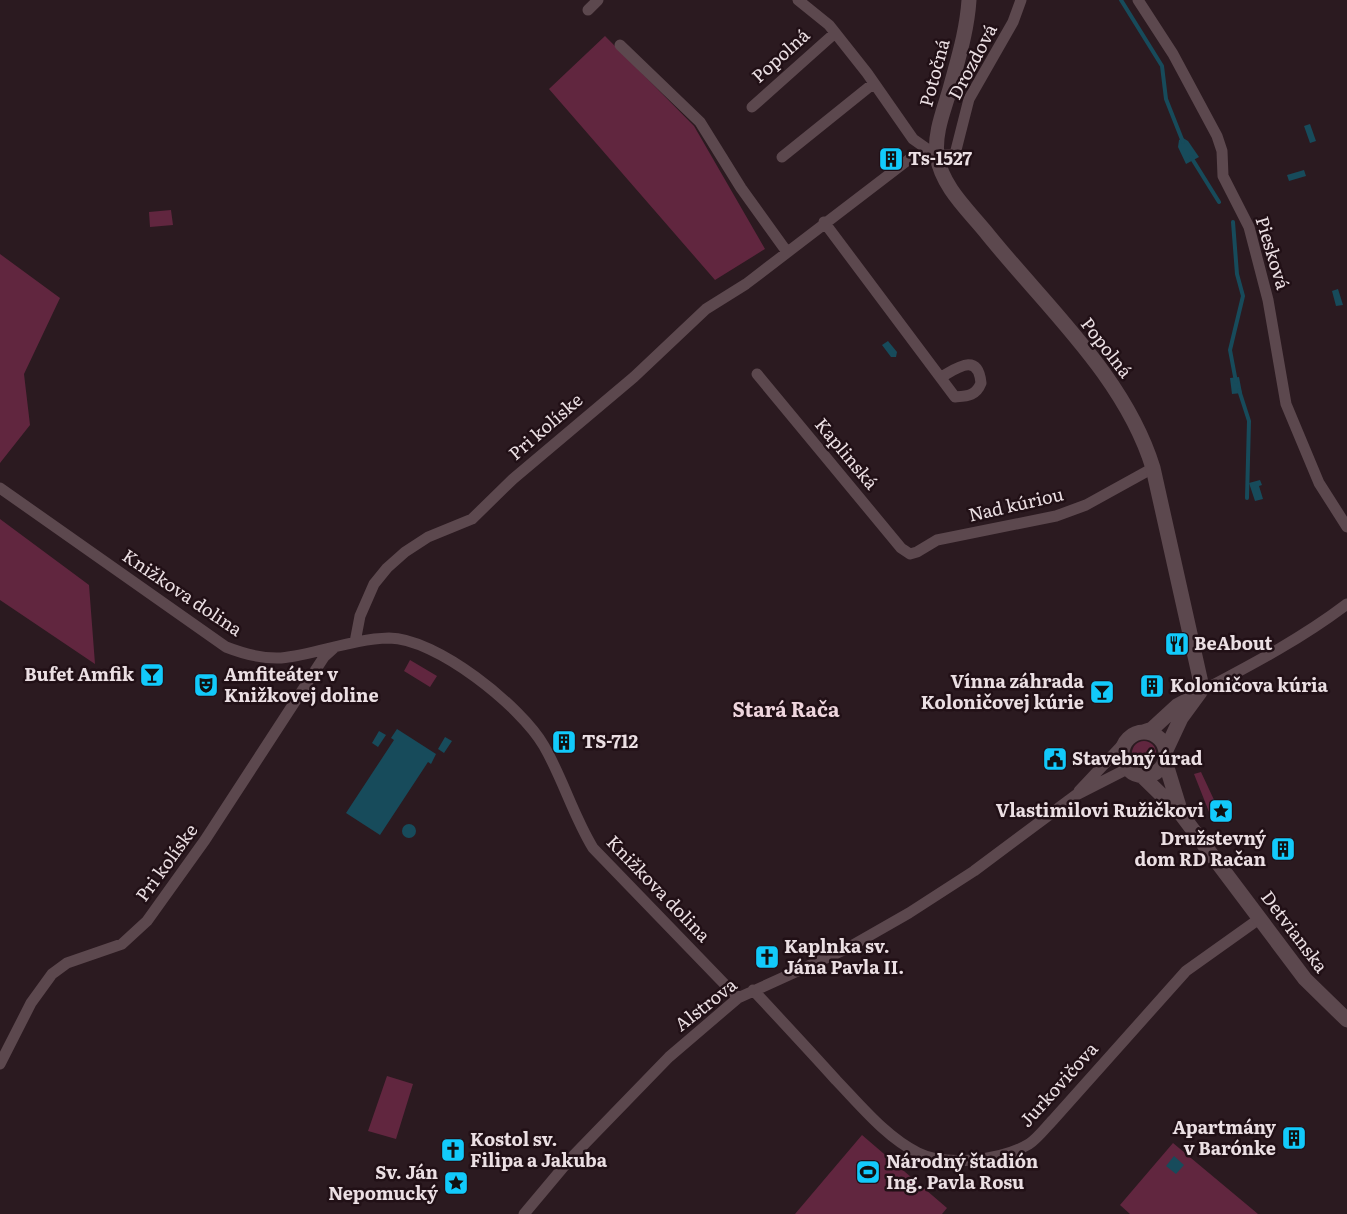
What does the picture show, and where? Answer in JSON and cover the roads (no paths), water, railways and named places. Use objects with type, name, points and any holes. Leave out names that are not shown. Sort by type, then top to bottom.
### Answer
[{"type":"street","points":[[588,10],[598,0]]},
{"type":"street","name":"Popolná","points":[[798,0],[829,25],[913,139],[937,156],[942,176],[955,195],[1102,372],[1126,404],[1144,440],[1153,468],[1200,675],[1198,694]]},
{"type":"street","name":"Potočná","points":[[937,156],[938,131],[962,47],[969,0]]},
{"type":"street","name":"Drozdová","points":[[937,156],[955,154],[969,99],[1014,22],[1022,0]]},
{"type":"street","name":"Piesková","points":[[1138,0],[1173,54],[1217,136],[1222,151],[1223,176],[1249,227],[1268,300],[1286,404],[1319,483],[1347,527]]},
{"type":"street","name":"Popolná","points":[[752,107],[835,33]]},
{"type":"street","points":[[620,46],[700,122],[741,188],[787,252]]},
{"type":"street","points":[[782,157],[874,84]]},
{"type":"street","name":"Pri kolíske","points":[[355,642],[360,616],[366,602],[374,584],[387,568],[428,537],[472,519],[513,478],[634,377],[706,309],[746,284],[824,222],[912,157],[937,156]]},
{"type":"street","points":[[824,222],[941,377]]},
{"type":"street","name":"Kaplinská","points":[[758,374],[901,548],[910,554]]},
{"type":"street","name":"Nad kúriou","points":[[910,554],[918,552],[937,540],[1056,516],[1086,505],[1153,468]]},
{"type":"street","name":"Knižkova dolina","points":[[0,488],[226,647],[243,654],[268,659],[294,657],[355,642],[391,638],[412,642],[442,654],[470,673],[520,715],[543,744],[580,828],[593,848],[738,998]]},
{"type":"street","points":[[1198,694],[1156,773],[1142,776],[1128,769],[1122,755],[1125,742],[1132,735],[1144,732],[1157,725],[1177,706],[1198,694],[1307,633],[1347,604]]},
{"type":"street","name":"Pri kolíske","points":[[0,1064],[31,1004],[52,974],[68,963],[122,944],[134,935],[147,920],[206,840],[324,657],[336,646]]},
{"type":"street","points":[[1144,732],[1159,737],[1166,756]]},
{"type":"street","name":"Alstrova","points":[[1076,795],[1125,742]]},
{"type":"street","name":"Detvianska","points":[[1166,756],[1181,814]]},
{"type":"street","name":"Alstrova","points":[[524,1214],[571,1158],[669,1057],[738,998],[846,948],[909,913],[974,870],[1076,795],[1128,769]]},
{"type":"street","name":"Detvianska","points":[[1142,776],[1181,814],[1305,979],[1347,1020]]},
{"type":"street","name":"Jurkovičova","points":[[753,990],[871,1116],[893,1136],[928,1157],[947,1161],[964,1161],[995,1155],[1030,1143],[1053,1120],[1186,971],[1259,919]]},
{"type":"water","points":[[1310,124],[1316,141],[1310,143],[1304,126]]},
{"type":"water","points":[[1183,138],[1188,141],[1199,157],[1186,164],[1178,147],[1179,140]]},
{"type":"water","points":[[1304,170],[1306,176],[1289,181],[1287,175]]},
{"type":"water","points":[[1338,289],[1343,305],[1336,306],[1332,291]]},
{"type":"water","points":[[888,341],[897,352],[896,357],[891,357],[882,345]]},
{"type":"water","points":[[1239,377],[1242,393],[1232,394],[1230,378]]},
{"type":"water","points":[[1260,480],[1262,485],[1259,486],[1263,499],[1255,501],[1249,483]]},
{"type":"water","points":[[397,729],[436,754],[431,764],[428,762],[380,835],[346,813],[394,740],[391,738]]},
{"type":"water","points":[[379,731],[386,735],[378,747],[372,743]]},
{"type":"water","points":[[445,737],[452,741],[444,753],[438,749]]},
{"type":"water","points":[[409,824],[414,826],[416,831],[414,836],[409,838],[404,836],[402,831],[404,826]]},
{"type":"water","points":[[1174,1156],[1184,1165],[1176,1174],[1166,1166]]},
{"type":"waterway","points":[[1121,0],[1162,66],[1166,99],[1183,142]]},
{"type":"waterway","points":[[1191,157],[1219,202]]},
{"type":"waterway","points":[[1233,222],[1237,274],[1243,296],[1230,350],[1236,382]]},
{"type":"waterway","points":[[1239,390],[1249,421],[1247,498]]},
{"type":"place","name":"Ts-1527","points":[[891,159]]},
{"type":"place","name":"BeAbout","points":[[1177,644]]},
{"type":"place","name":"Bufet Amfik","points":[[152,675]]},
{"type":"place","name":"Amfiteáter v Knižkovej doline","points":[[206,685]]},
{"type":"place","name":"Koloničova kúria","points":[[1152,686]]},
{"type":"place","name":"Vínna záhrada Koloničovej kúrie","points":[[1102,692]]},
{"type":"place","name":"TS-712","points":[[564,742]]},
{"type":"place","name":"Stavebný úrad","points":[[1055,759]]},
{"type":"place","name":"Vlastimilovi Ružičkovi","points":[[1221,811]]},
{"type":"place","name":"Družstevný dom RD Račan","points":[[1283,849]]},
{"type":"place","name":"Kaplnka sv. Jána Pavla II.","points":[[767,957]]},
{"type":"place","name":"Apartmány v Barónke","points":[[1294,1138]]},
{"type":"place","name":"Kostol sv. Filipa a Jakuba","points":[[453,1150]]},
{"type":"place","name":"Národný štadión Ing. Pavla Rosu","points":[[868,1172]]},
{"type":"place","name":"Sv. Ján Nepomucký","points":[[456,1183]]},
{"type":"district","name":"Stará Rača","points":[[786,710]]}]
